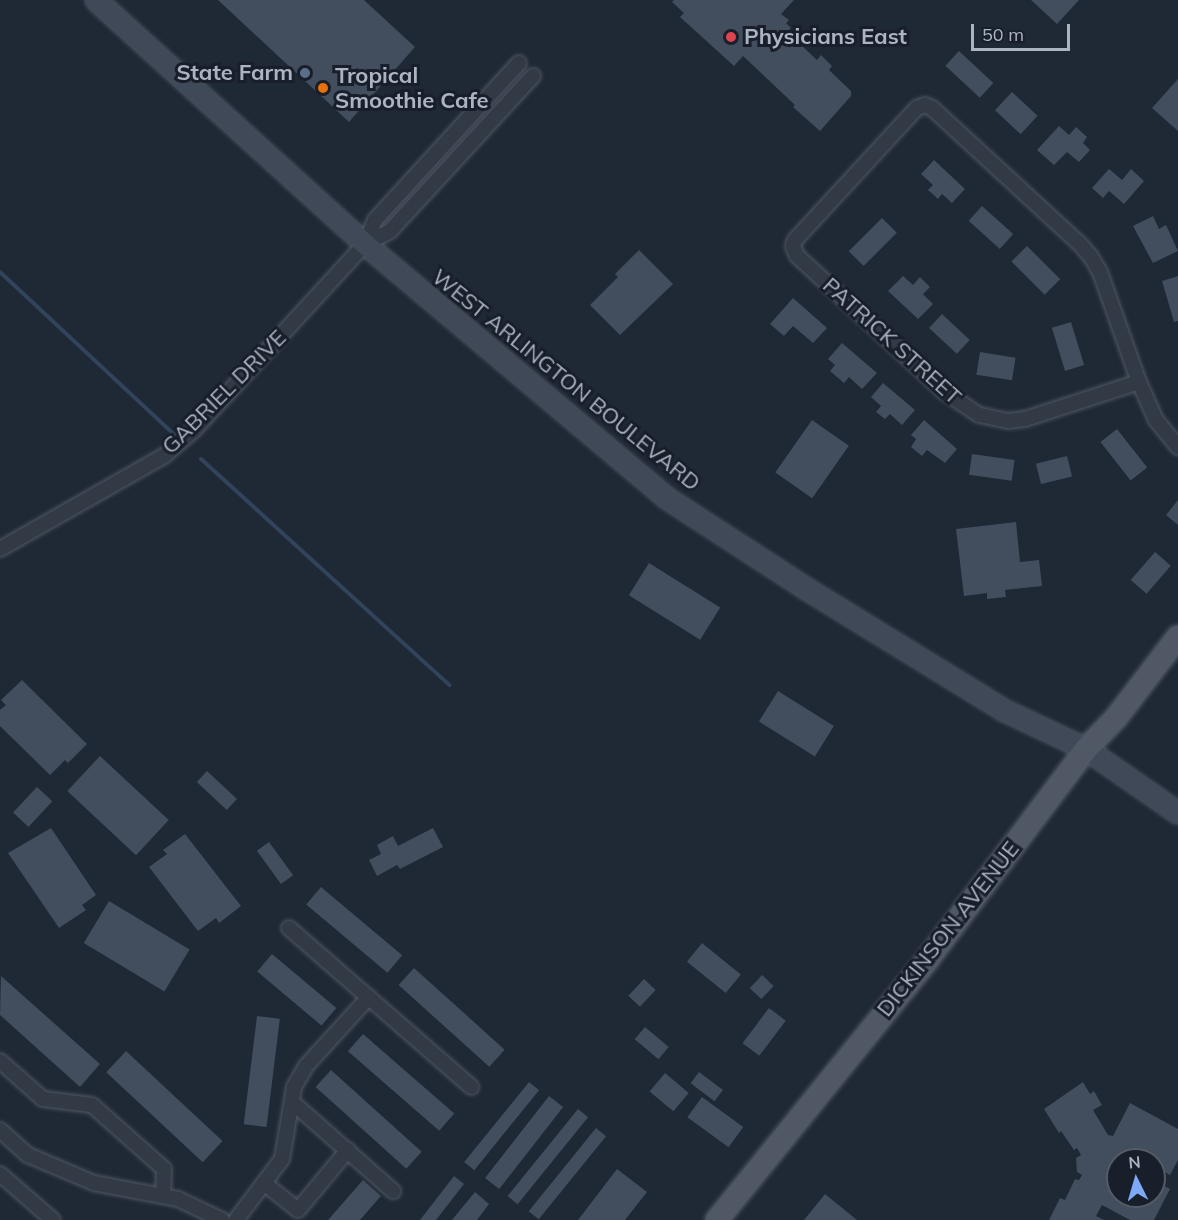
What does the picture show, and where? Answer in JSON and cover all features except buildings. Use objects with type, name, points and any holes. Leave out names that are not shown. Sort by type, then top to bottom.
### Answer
[{"type":"main road","name":"WEST ARLINGTON BOULEVARD","points":[[96,0],[365,244],[665,497],[805,588],[1003,710],[1086,749],[1178,813]]},
{"type":"main road","name":"DICKINSON AVENUE","points":[[717,1220],[928,959],[1086,749],[1116,718],[1178,637]]},
{"type":"street","points":[[365,244],[375,220],[519,63]]},
{"type":"street","points":[[365,244],[390,231],[533,76]]},
{"type":"street","name":"PATRICK STREET","points":[[925,105],[932,108],[1091,257],[1100,272],[1139,382],[1025,419],[1008,421],[979,415],[945,392],[797,256],[793,246],[795,240],[917,108],[925,105]]},
{"type":"street","name":"GABRIEL DRIVE","points":[[0,549],[170,451],[194,430],[365,244]]},
{"type":"street","points":[[1139,382],[1156,420],[1178,447]]},
{"type":"street","points":[[289,928],[471,1087]]},
{"type":"street","points":[[236,1220],[282,1159],[294,1087],[306,1066],[369,997]]},
{"type":"street","points":[[0,1061],[43,1099],[92,1106],[164,1170],[163,1195]]},
{"type":"street","points":[[292,1102],[393,1191]]},
{"type":"street","points":[[0,1130],[28,1155],[94,1183],[178,1198],[222,1220]]},
{"type":"street","points":[[264,1183],[298,1210],[348,1150]]},
{"type":"street","points":[[0,1174],[52,1220]]},
{"type":"waterway","points":[[0,272],[179,439]]},
{"type":"waterway","points":[[201,459],[449,685]]},
{"type":"place","name":"Physicians East","points":[[731,37]]},
{"type":"place","name":"State Farm","points":[[305,73]]},
{"type":"place","name":"Tropical Smoothie Cafe","points":[[323,88]]}]
